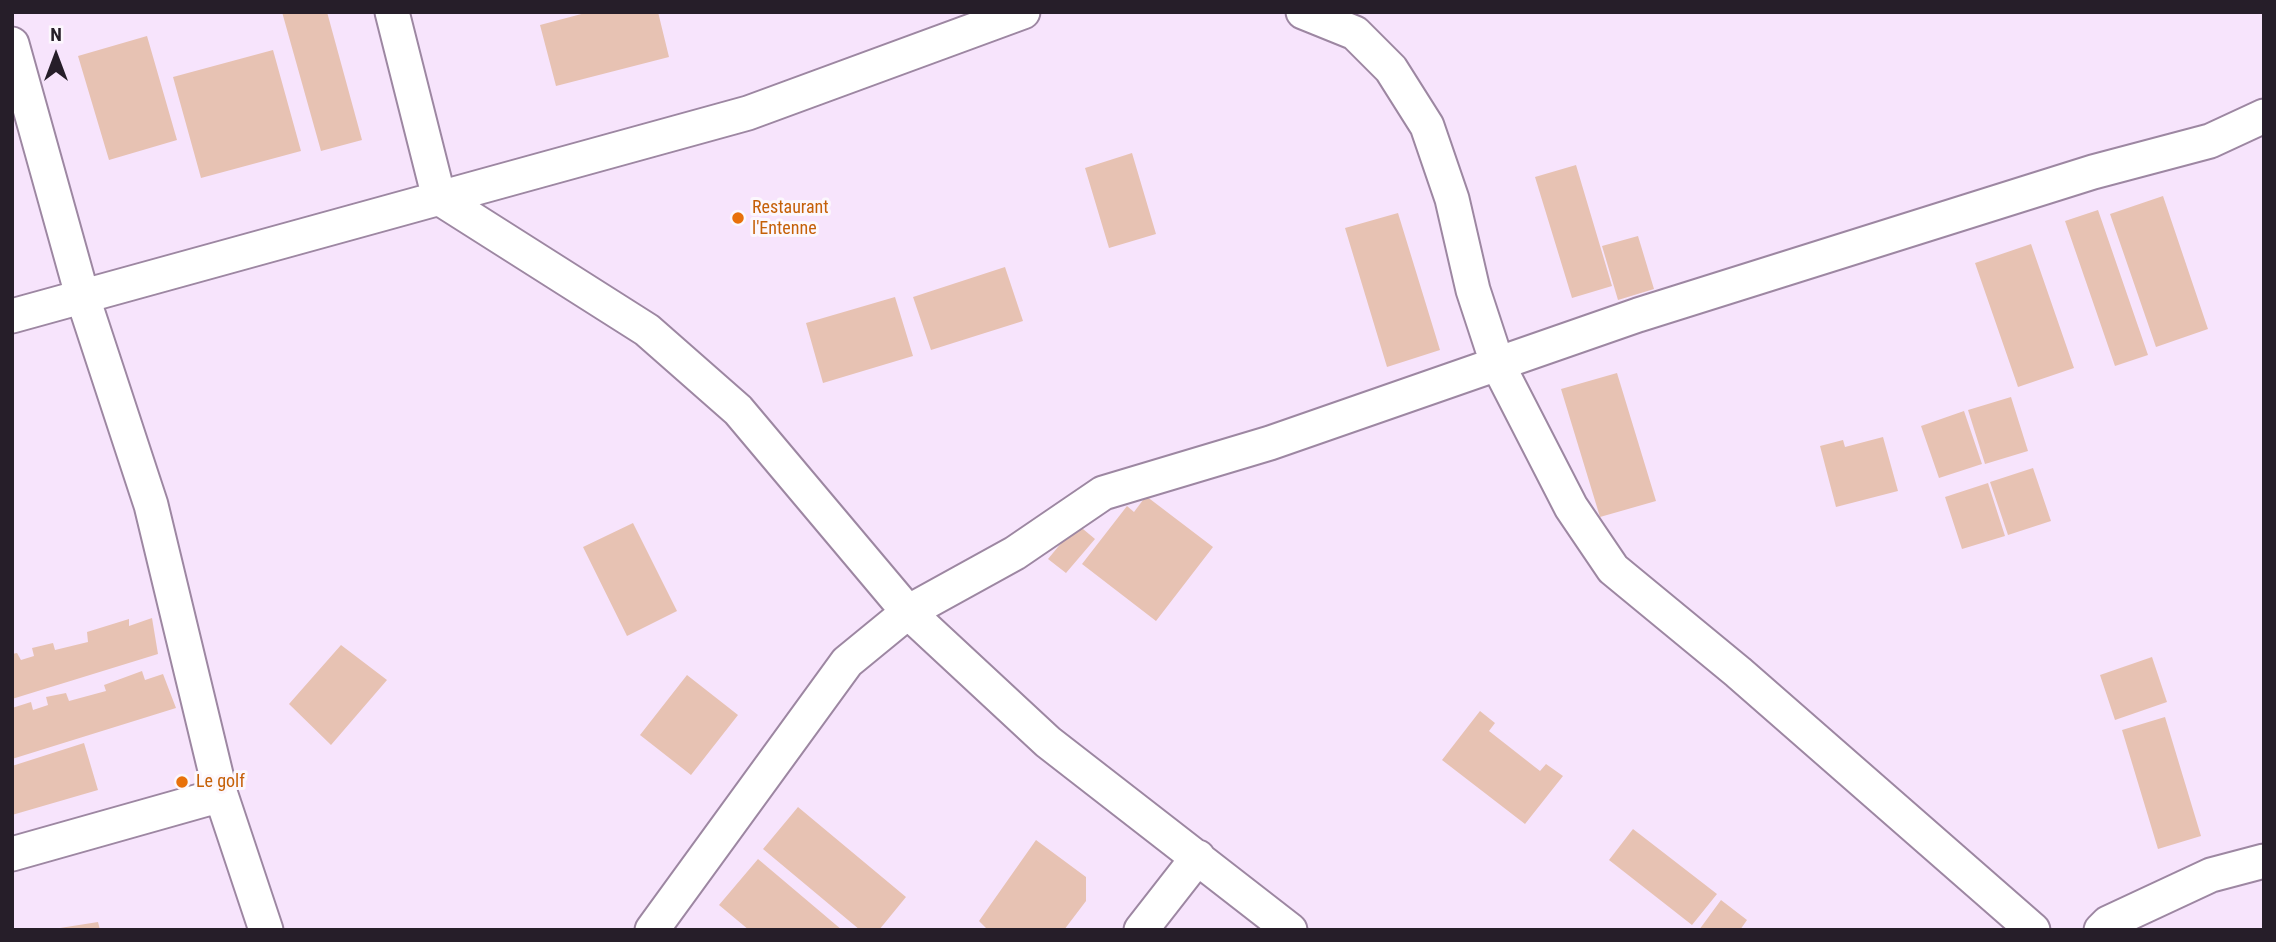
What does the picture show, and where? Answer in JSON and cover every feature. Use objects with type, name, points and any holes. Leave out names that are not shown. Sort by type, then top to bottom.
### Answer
[{"type":"street","points":[[392,12],[439,198],[647,330],[738,411],[908,612],[1048,742],[1290,930]]},
{"type":"street","points":[[1303,12],[1355,33],[1391,69],[1427,126],[1452,199],[1473,290],[1497,363],[1571,507],[1613,569],[1738,672],[2034,930]]},
{"type":"street","points":[[12,316],[748,113],[1004,15]]},
{"type":"street","points":[[12,44],[82,295],[151,505],[221,795],[266,930]]},
{"type":"street","points":[[652,930],[847,662],[908,612],[1014,553],[1103,493],[1270,443],[1638,315],[2093,172],[2210,141],[2264,116]]},
{"type":"street","points":[[12,854],[221,795]]},
{"type":"street","points":[[1141,930],[1198,857]]},
{"type":"street","points":[[2101,930],[2108,923],[2211,875],[2264,861]]},
{"type":"building","points":[[282,12],[327,12],[362,140],[321,151]]},
{"type":"building","points":[[589,12],[658,12],[669,57],[556,86],[540,25]]},
{"type":"building","points":[[147,36],[177,140],[109,160],[78,56]]},
{"type":"building","points":[[273,50],[301,151],[201,178],[173,77]]},
{"type":"building","points":[[1132,153],[1156,234],[1109,248],[1085,168]]},
{"type":"building","points":[[1576,165],[1612,286],[1572,298],[1535,177]]},
{"type":"building","points":[[2163,196],[2208,329],[2156,347],[2110,214]]},
{"type":"building","points":[[2098,210],[2148,355],[2115,366],[2065,221]]},
{"type":"building","points":[[1398,213],[1440,350],[1387,367],[1345,228]]},
{"type":"building","points":[[1638,236],[1654,289],[1618,300],[1602,246]]},
{"type":"building","points":[[2031,244],[2074,368],[2018,387],[1975,263]]},
{"type":"building","points":[[1005,267],[1023,321],[931,350],[913,297]]},
{"type":"building","points":[[895,297],[913,356],[823,383],[806,323]]},
{"type":"building","points":[[1617,373],[1656,501],[1600,517],[1561,389]]},
{"type":"building","points":[[2011,397],[2028,451],[1985,464],[1968,410]]},
{"type":"building","points":[[1964,411],[1982,464],[1939,478],[1921,426]]},
{"type":"building","points":[[1883,437],[1898,491],[1836,507],[1820,446],[1843,440],[1845,447]]},
{"type":"building","points":[[2033,468],[2051,521],[2008,535],[1990,482]]},
{"type":"building","points":[[1988,483],[2005,536],[1962,549],[1945,497]]},
{"type":"building","points":[[1146,496],[1213,547],[1156,621],[1082,564],[1127,506],[1134,512]]},
{"type":"building","points":[[633,523],[677,611],[627,636],[583,547]]},
{"type":"building","points":[[1077,524],[1095,539],[1066,573],[1048,559]]},
{"type":"building","points":[[152,618],[158,654],[12,699],[12,654],[17,653],[21,660],[34,656],[32,648],[53,643],[55,650],[88,642],[87,632],[129,619],[129,626]]},
{"type":"building","points":[[341,645],[387,680],[331,745],[289,704]]},
{"type":"building","points":[[2152,657],[2167,702],[2115,720],[2100,675]]},
{"type":"building","points":[[142,671],[145,680],[163,674],[176,708],[12,759],[12,708],[31,702],[33,710],[48,705],[46,697],[66,693],[69,701],[106,691],[104,685]]},
{"type":"building","points":[[687,675],[738,715],[691,775],[640,735]]},
{"type":"building","points":[[1480,711],[1495,723],[1489,731],[1540,771],[1546,764],[1563,776],[1525,824],[1442,760]]},
{"type":"building","points":[[2165,717],[2201,836],[2158,849],[2122,730]]},
{"type":"building","points":[[84,743],[98,790],[12,815],[12,766]]},
{"type":"building","points":[[798,807],[906,897],[879,930],[860,930],[763,849]]},
{"type":"building","points":[[1633,829],[1717,894],[1692,925],[1609,860]]},
{"type":"building","points":[[1036,840],[1086,877],[1086,901],[1064,930],[988,930],[979,921]]},
{"type":"building","points":[[758,859],[842,930],[749,930],[719,905]]},
{"type":"building","points":[[1721,900],[1747,920],[1740,930],[1699,930]]},
{"type":"building","points":[[98,922],[100,930],[60,930],[60,928]]},
{"type":"place","name":"Restaurant l'Entenne","points":[[738,218]]},
{"type":"place","name":"Le golf","points":[[182,782]]}]
